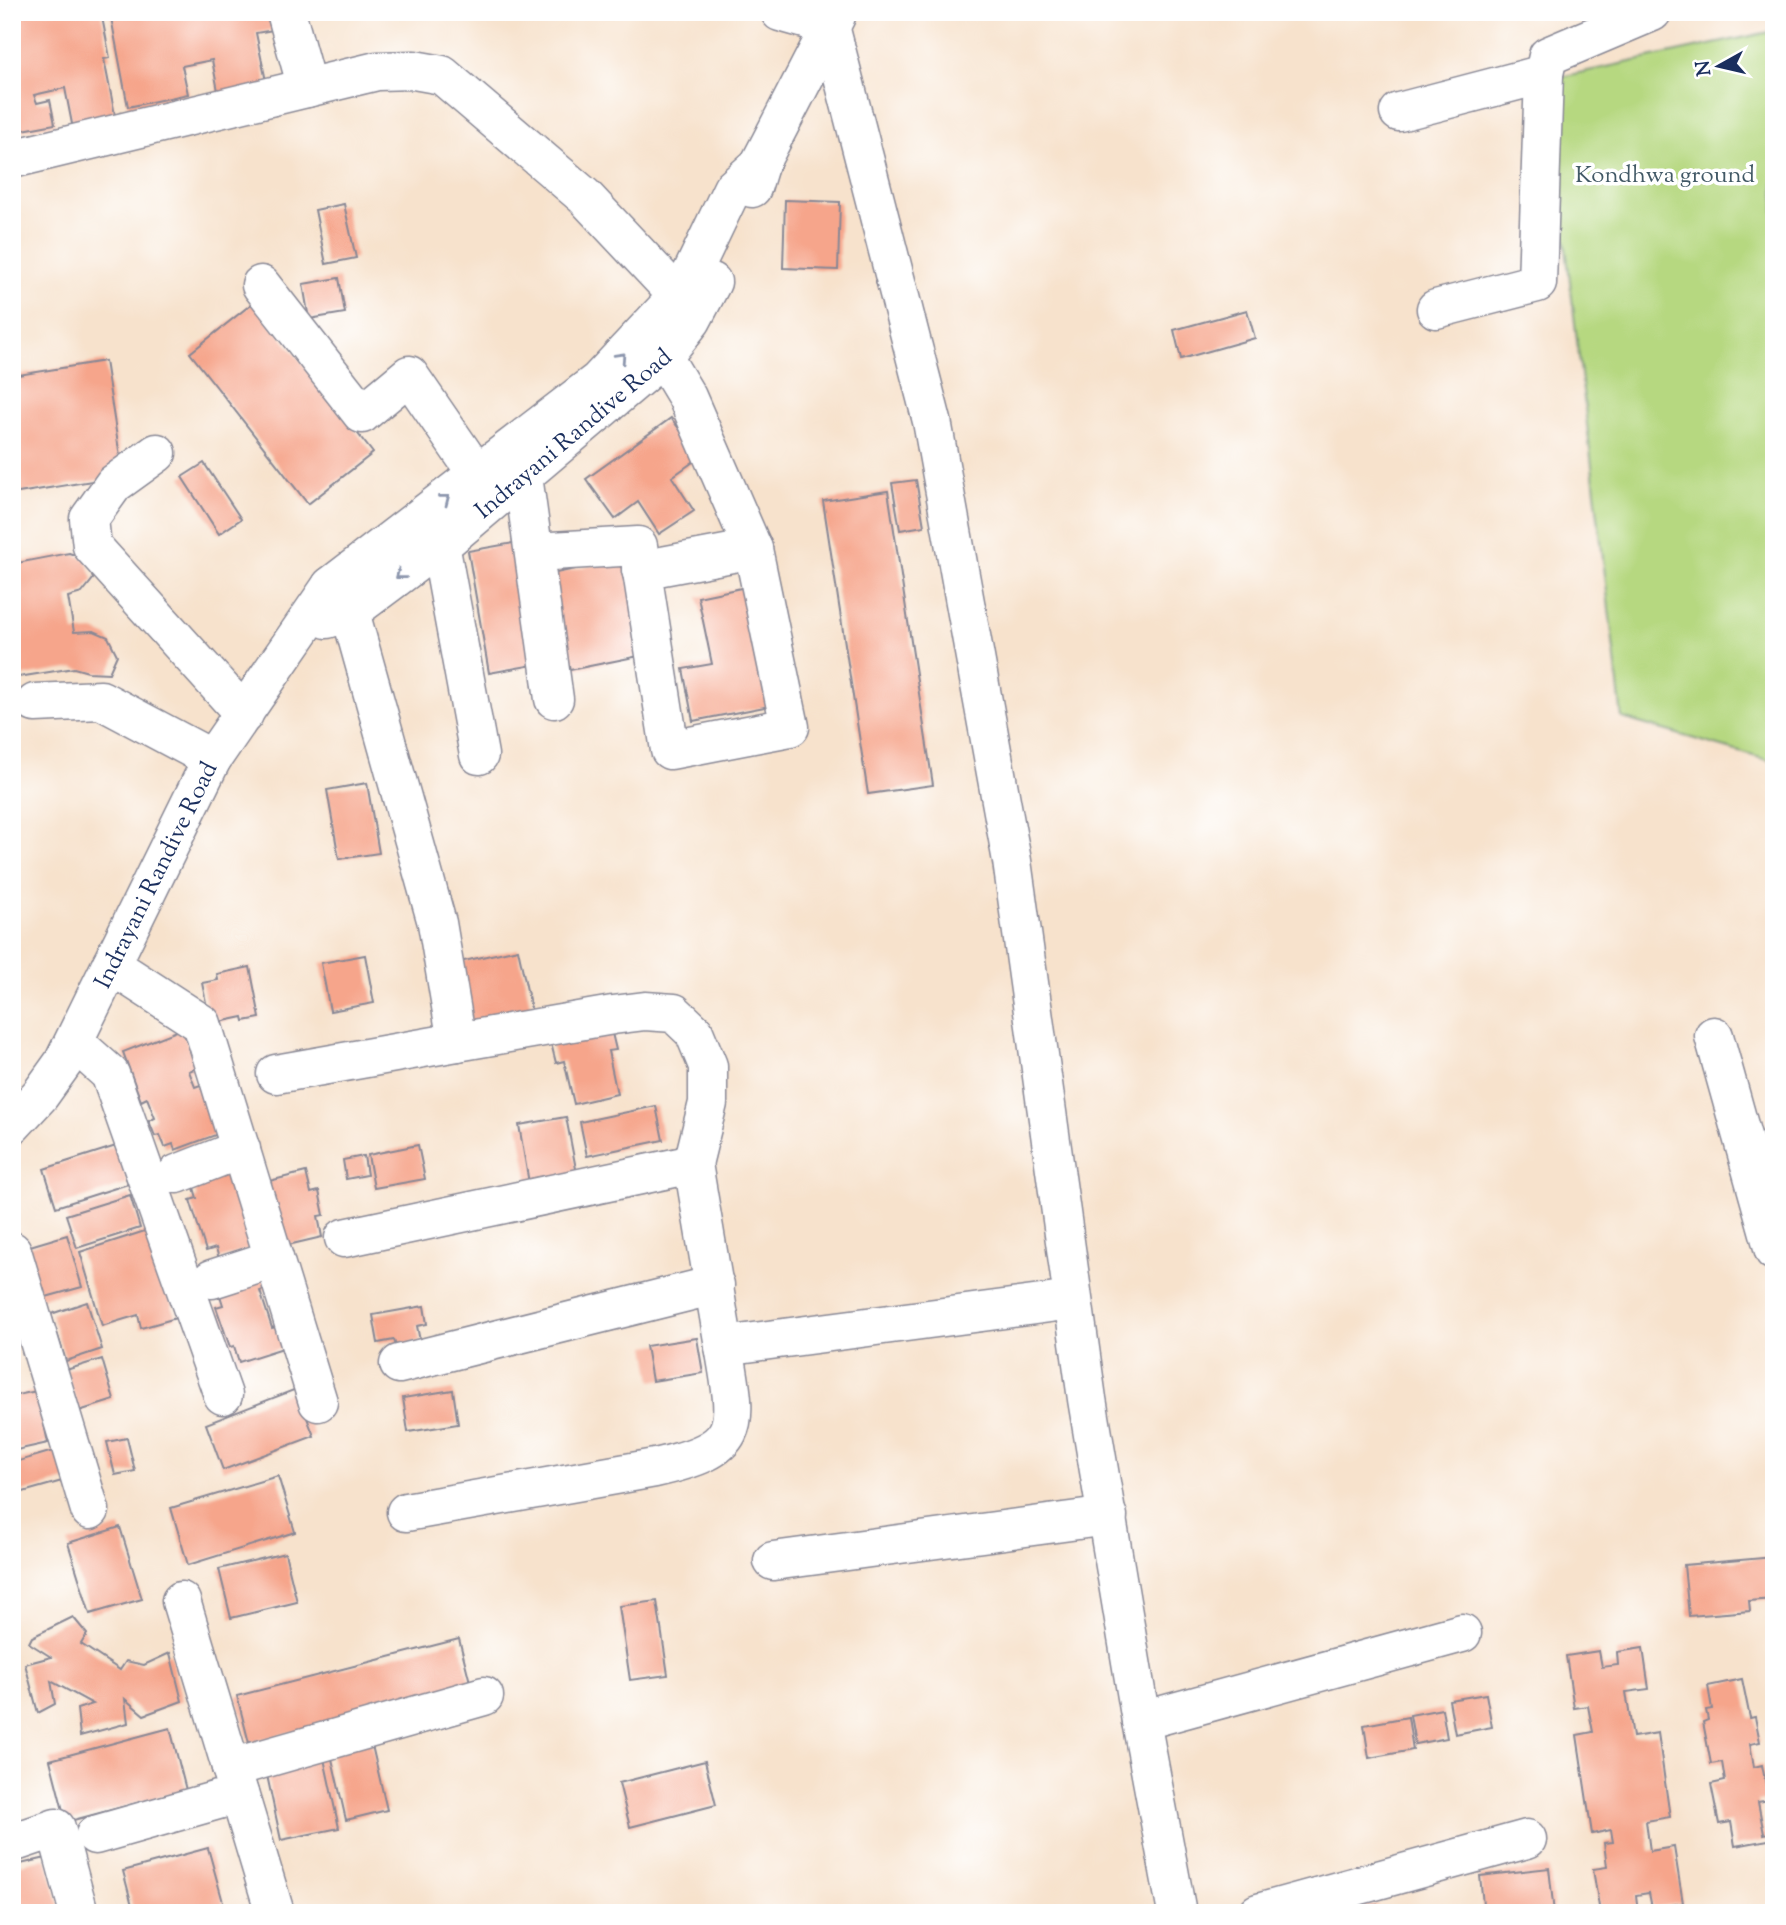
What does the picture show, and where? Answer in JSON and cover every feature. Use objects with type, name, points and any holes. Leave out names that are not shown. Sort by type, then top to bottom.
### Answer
[{"type":"street","points":[[286,12],[307,88]]},
{"type":"street","points":[[780,12],[834,19],[932,421],[1012,861],[1072,1300],[1141,1721],[1177,1913]]},
{"type":"street","points":[[1436,309],[1537,283],[1544,74],[1548,55],[1578,26],[1653,12]]},
{"type":"street","name":"Indrayani Randive Road","points":[[12,1125],[40,1095],[63,1063],[212,759],[305,626],[341,599],[477,474],[598,381],[709,289],[749,200],[759,165],[834,19]]},
{"type":"street","points":[[12,159],[377,71],[414,70],[442,75],[584,196],[685,308]]},
{"type":"street","points":[[1399,112],[1544,74]]},
{"type":"street","points":[[261,285],[362,414],[409,375],[477,474]]},
{"type":"street","name":"Indrayani Randive Road","points":[[341,599],[440,544],[523,476],[663,357],[685,308]]},
{"type":"street","points":[[534,552],[638,546],[670,750],[790,727],[754,548],[687,397],[663,357]]},
{"type":"street","points":[[157,453],[114,484],[89,519],[92,546],[244,714]]},
{"type":"street","points":[[523,476],[554,699]]},
{"type":"street","points":[[440,544],[478,755]]},
{"type":"street","points":[[641,570],[754,548]]},
{"type":"street","points":[[341,599],[437,923],[457,1042]]},
{"type":"street","points":[[35,703],[101,700],[212,759]]},
{"type":"street","points":[[111,965],[202,1024],[318,1402]]},
{"type":"street","points":[[276,1074],[645,1011],[674,1013],[694,1032],[708,1066],[708,1103],[693,1164],[733,1402],[732,1423],[725,1438],[708,1451],[687,1461],[406,1512]]},
{"type":"street","points":[[1714,1037],[1774,1251]]},
{"type":"street","points":[[74,1042],[110,1074],[223,1395]]},
{"type":"street","points":[[177,1174],[241,1150]]},
{"type":"street","points":[[344,1238],[693,1164]]},
{"type":"street","points":[[12,1251],[90,1510]]},
{"type":"street","points":[[212,1279],[274,1259]]},
{"type":"street","points":[[399,1364],[715,1285]]},
{"type":"street","points":[[724,1346],[1072,1300]]},
{"type":"street","points":[[773,1561],[1108,1516]]},
{"type":"street","points":[[181,1601],[275,1913]]},
{"type":"street","points":[[1141,1721],[1462,1633]]},
{"type":"street","points":[[95,1835],[235,1781],[484,1696]]},
{"type":"street","points":[[12,1843],[56,1828],[79,1913]]},
{"type":"street","points":[[1258,1913],[1527,1839]]},
{"type":"green space","name":"Kondhwa ground","points":[[1774,31],[1774,762],[1622,718],[1546,80]]},
{"type":"building","points":[[41,12],[101,12],[110,58],[104,59],[116,120],[73,129],[65,88],[34,95],[37,103],[50,100],[55,124],[12,132],[12,85],[16,85],[12,71],[12,18]]},
{"type":"building","points":[[110,12],[276,12],[279,29],[256,33],[268,91],[220,101],[212,60],[182,66],[188,94],[128,107]]},
{"type":"building","points":[[785,200],[840,202],[838,270],[783,268]]},
{"type":"building","points":[[344,204],[356,258],[326,264],[315,210]]},
{"type":"building","points":[[339,278],[345,313],[309,319],[303,284]]},
{"type":"building","points":[[254,302],[373,453],[308,504],[190,353]]},
{"type":"building","points":[[1247,310],[1255,338],[1181,359],[1174,330]]},
{"type":"building","points":[[105,361],[123,476],[12,494],[12,376]]},
{"type":"building","points":[[671,418],[700,457],[672,477],[694,511],[659,534],[638,502],[615,519],[586,479]]},
{"type":"building","points":[[204,463],[241,519],[219,534],[182,477]]},
{"type":"building","points":[[916,480],[924,526],[900,530],[892,483]]},
{"type":"building","points":[[888,491],[933,785],[868,794],[823,501]]},
{"type":"building","points":[[519,542],[539,664],[489,673],[468,551]]},
{"type":"building","points":[[69,553],[86,559],[93,579],[82,593],[68,597],[74,632],[94,631],[108,637],[117,655],[109,673],[74,668],[12,678],[12,564]]},
{"type":"building","points":[[625,559],[644,655],[565,671],[546,575]]},
{"type":"building","points":[[751,586],[774,705],[693,721],[683,669],[712,664],[698,597]]},
{"type":"building","points":[[367,783],[379,853],[339,859],[327,790]]},
{"type":"building","points":[[518,949],[533,1018],[470,1032],[455,963]]},
{"type":"building","points":[[365,955],[374,1003],[330,1011],[321,963]]},
{"type":"building","points":[[250,967],[260,1018],[244,1021],[243,1017],[219,1022],[218,1015],[209,1017],[202,983],[218,980],[217,974]]},
{"type":"building","points":[[182,1029],[197,1068],[189,1071],[195,1087],[203,1084],[221,1133],[175,1150],[173,1144],[165,1147],[160,1135],[155,1136],[149,1121],[155,1118],[147,1098],[141,1101],[123,1052]]},
{"type":"building","points":[[611,1029],[616,1050],[608,1051],[617,1094],[574,1104],[564,1061],[556,1063],[551,1043]]},
{"type":"building","points":[[656,1106],[663,1140],[587,1156],[580,1122]]},
{"type":"building","points":[[566,1117],[577,1174],[529,1183],[519,1125]]},
{"type":"building","points":[[418,1145],[425,1179],[374,1188],[368,1155]]},
{"type":"building","points":[[116,1146],[128,1184],[56,1207],[44,1169]]},
{"type":"building","points":[[364,1156],[367,1175],[346,1179],[343,1160]]},
{"type":"building","points":[[235,1167],[261,1245],[219,1259],[216,1248],[206,1251],[190,1200],[197,1198],[192,1181]]},
{"type":"building","points":[[306,1172],[311,1193],[319,1191],[324,1215],[318,1216],[322,1237],[275,1248],[257,1184]]},
{"type":"building","points":[[130,1195],[140,1228],[77,1248],[66,1215]]},
{"type":"building","points":[[148,1230],[176,1318],[141,1328],[138,1315],[102,1326],[80,1252]]},
{"type":"building","points":[[67,1235],[82,1287],[35,1300],[20,1249]]},
{"type":"building","points":[[261,1269],[268,1288],[260,1291],[272,1328],[280,1326],[286,1347],[239,1362],[234,1346],[230,1347],[216,1307],[223,1305],[216,1283]]},
{"type":"building","points":[[87,1302],[102,1349],[66,1361],[51,1314]]},
{"type":"building","points":[[424,1306],[427,1324],[417,1326],[420,1341],[396,1346],[394,1340],[378,1343],[373,1315]]},
{"type":"building","points":[[697,1338],[703,1373],[652,1381],[646,1346]]},
{"type":"building","points":[[102,1359],[114,1400],[79,1411],[66,1370]]},
{"type":"building","points":[[304,1386],[302,1405],[314,1436],[223,1470],[206,1424]]},
{"type":"building","points":[[453,1390],[458,1424],[408,1432],[403,1398]]},
{"type":"building","points":[[37,1391],[48,1443],[12,1451],[12,1396]]},
{"type":"building","points":[[127,1438],[135,1471],[115,1475],[107,1442]]},
{"type":"building","points":[[60,1449],[69,1479],[16,1494],[12,1481],[12,1463]]},
{"type":"building","points":[[278,1476],[295,1532],[188,1565],[171,1508]]},
{"type":"building","points":[[120,1527],[142,1599],[90,1614],[68,1543]]},
{"type":"building","points":[[285,1553],[297,1602],[231,1618],[219,1569]]},
{"type":"building","points":[[1774,1557],[1774,1599],[1749,1601],[1750,1611],[1689,1616],[1684,1565]]},
{"type":"building","points":[[657,1601],[668,1675],[630,1680],[619,1606]]},
{"type":"building","points":[[73,1617],[87,1634],[81,1644],[120,1670],[126,1661],[144,1665],[170,1653],[182,1701],[144,1715],[125,1699],[128,1723],[80,1736],[77,1709],[93,1704],[51,1681],[55,1704],[38,1713],[25,1664],[51,1657],[29,1643],[32,1637]]},
{"type":"building","points":[[459,1639],[471,1686],[249,1743],[237,1696]]},
{"type":"building","points":[[1643,1648],[1649,1689],[1626,1692],[1633,1737],[1658,1733],[1670,1817],[1646,1821],[1650,1851],[1674,1847],[1683,1903],[1652,1908],[1649,1893],[1636,1895],[1638,1912],[1600,1913],[1593,1869],[1607,1867],[1604,1843],[1613,1842],[1611,1830],[1592,1834],[1577,1735],[1593,1732],[1588,1706],[1574,1708],[1566,1656],[1599,1651],[1602,1667],[1618,1665],[1617,1652]]},
{"type":"building","points":[[1742,1679],[1750,1718],[1755,1717],[1760,1742],[1750,1744],[1754,1767],[1762,1765],[1769,1800],[1758,1802],[1764,1834],[1774,1832],[1774,1839],[1735,1846],[1731,1822],[1719,1824],[1711,1784],[1725,1781],[1722,1762],[1711,1764],[1703,1722],[1708,1720],[1706,1710],[1712,1709],[1708,1686]]},
{"type":"building","points":[[1486,1694],[1492,1727],[1455,1734],[1449,1700]]},
{"type":"building","points":[[1442,1709],[1447,1738],[1415,1744],[1410,1715]]},
{"type":"building","points":[[1408,1717],[1413,1750],[1369,1758],[1364,1725]]},
{"type":"building","points":[[170,1728],[186,1790],[66,1822],[50,1760]]},
{"type":"building","points":[[371,1741],[387,1810],[346,1820],[330,1750]]},
{"type":"building","points":[[323,1754],[339,1828],[281,1840],[265,1766]]},
{"type":"building","points":[[705,1761],[716,1805],[630,1827],[619,1783]]},
{"type":"building","points":[[208,1848],[226,1913],[134,1913],[123,1871]]},
{"type":"building","points":[[46,1858],[61,1913],[12,1913],[12,1866]]},
{"type":"building","points":[[1549,1868],[1554,1913],[1484,1913],[1480,1876]]},
{"type":"building","points":[[1377,1905],[1378,1913],[1343,1913],[1343,1911]]}]
